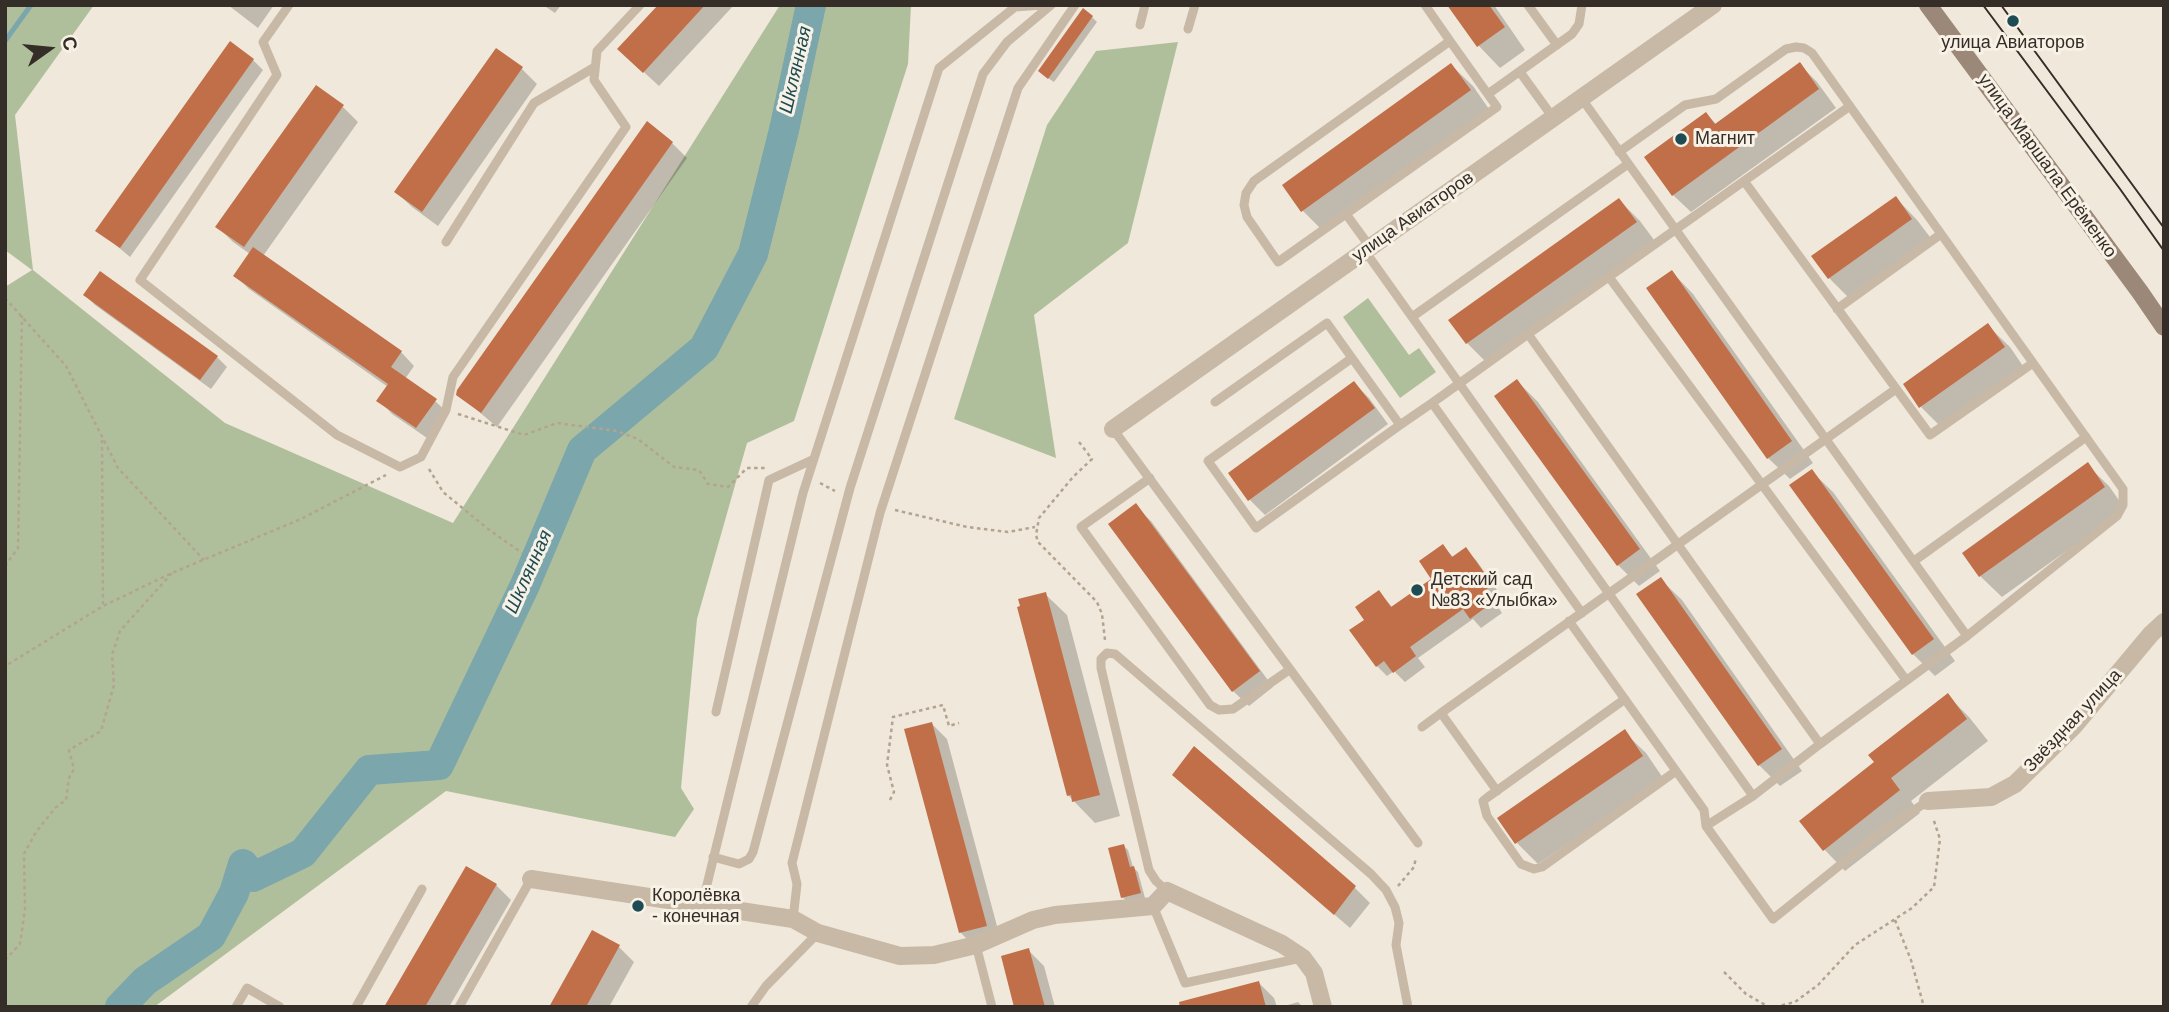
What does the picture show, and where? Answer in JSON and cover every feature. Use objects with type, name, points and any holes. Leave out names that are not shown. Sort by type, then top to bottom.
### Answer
[{"type":"main road","name":"улица Маршала Ерёменко","points":[[1928,5],[2164,327]]},
{"type":"street","name":"улица Авиаторов","points":[[1113,429],[1713,5]]},
{"type":"street","name":"Звёздная улица","points":[[1927,801],[1990,797],[2015,784],[2074,726],[2164,622]]},
{"type":"street","points":[[531,879],[793,919],[818,933],[900,956],[934,955],[976,945],[1033,920],[1055,915],[1153,906],[1167,891],[1282,944],[1303,958],[1314,973],[1323,1007]]},
{"type":"lane","points":[[289,5],[263,42],[277,75],[140,279],[337,435],[400,467],[421,457],[446,410],[453,377],[626,127],[594,80],[597,51],[640,5]]},
{"type":"lane","points":[[702,905],[808,477],[939,68],[1015,7],[1043,5]]},
{"type":"lane","points":[[713,857],[739,864],[749,859],[753,852],[848,498],[982,74],[1007,42],[1051,5]]},
{"type":"lane","points":[[793,919],[797,884],[792,863],[882,507],[1018,88],[1075,5]]},
{"type":"lane","points":[[1140,25],[1145,5]]},
{"type":"lane","points":[[1188,29],[1195,5]]},
{"type":"lane","points":[[1424,5],[1451,41],[1497,107],[1278,262],[1247,217],[1244,205],[1246,192],[1255,181],[1451,41]]},
{"type":"lane","points":[[1528,5],[1557,45]]},
{"type":"lane","points":[[1488,94],[1573,34],[1580,24],[1582,5]]},
{"type":"lane","points":[[1619,152],[1685,105],[1716,99],[1787,49],[1804,48],[1812,53],[2123,489],[2123,505],[2117,516],[1967,636],[1753,796],[1706,826]]},
{"type":"lane","points":[[446,242],[534,103],[596,67]]},
{"type":"lane","points":[[1520,72],[1554,119]]},
{"type":"lane","points":[[1582,99],[1967,636]]},
{"type":"lane","points":[[1352,358],[1208,461],[1256,528],[1850,106]]},
{"type":"lane","points":[[1412,317],[1628,164]]},
{"type":"lane","points":[[1744,181],[1930,435],[2033,363]]},
{"type":"lane","points":[[1346,214],[1412,317],[1753,796]]},
{"type":"lane","points":[[1837,309],[1941,234]]},
{"type":"lane","points":[[1609,277],[1906,680]]},
{"type":"lane","points":[[1215,402],[1327,323],[1400,425]]},
{"type":"lane","points":[[1528,334],[1820,744]]},
{"type":"lane","points":[[1422,727],[1896,389]]},
{"type":"lane","points":[[1432,403],[1582,613]]},
{"type":"lane","points":[[1113,429],[1418,843]]},
{"type":"lane","points":[[1914,561],[2086,437]]},
{"type":"lane","points":[[716,712],[769,480],[814,459]]},
{"type":"lane","points":[[1150,478],[1081,527],[1210,705],[1219,710],[1233,709],[1289,670]]},
{"type":"lane","points":[[1569,621],[1704,810],[1706,826],[1773,919],[1881,832],[1927,801]]},
{"type":"lane","points":[[1167,891],[1149,870],[1101,668],[1101,659],[1107,653],[1115,654],[1361,865],[1386,890],[1395,907],[1399,923],[1396,945],[1408,1007]]},
{"type":"lane","points":[[1625,699],[1483,801],[1487,816],[1521,864],[1534,869],[1542,867],[1676,771]]},
{"type":"lane","points":[[1441,713],[1497,791]]},
{"type":"lane","points":[[459,1007],[531,879]]},
{"type":"lane","points":[[356,1007],[422,889]]},
{"type":"lane","points":[[1153,906],[1185,983],[1303,958]]},
{"type":"lane","points":[[751,1007],[766,986],[818,933]]},
{"type":"lane","points":[[976,945],[992,1007]]},
{"type":"lane","points":[[236,1007],[247,988],[280,1007]]},
{"type":"path","points":[[5,298],[66,366],[118,468],[204,560]]},
{"type":"path","points":[[5,566],[18,548],[22,316]]},
{"type":"path","points":[[446,410],[524,435],[557,423],[617,431],[638,439],[674,467],[699,470],[708,484],[729,487],[747,468],[796,468]]},
{"type":"path","points":[[102,437],[103,606]]},
{"type":"path","points":[[1079,442],[1092,459],[1039,518],[1035,527],[1038,542],[1097,602],[1102,614],[1107,653]]},
{"type":"path","points":[[421,457],[443,492],[488,529],[522,552]]},
{"type":"path","points":[[6,667],[103,606],[172,573],[301,519],[400,467]]},
{"type":"path","points":[[808,477],[848,498]]},
{"type":"path","points":[[882,507],[967,527],[1008,533],[1035,527]]},
{"type":"path","points":[[5,960],[20,944],[25,909],[24,854],[36,832],[55,808],[66,800],[69,778],[74,769],[69,750],[100,731],[114,685],[112,655],[120,631],[172,573]]},
{"type":"path","points":[[890,800],[894,792],[887,765],[893,717],[943,705],[949,726],[959,723]]},
{"type":"path","points":[[1775,1007],[1795,1002],[1818,985],[1855,945],[1912,908],[1934,887],[1940,839],[1927,801]]},
{"type":"path","points":[[1390,897],[1414,867],[1418,843]]},
{"type":"path","points":[[1895,919],[1912,960],[1924,1007]]},
{"type":"path","points":[[1724,972],[1746,994],[1769,1007]]},
{"type":"green space","points":[[5,5],[94,5],[15,115],[33,270],[225,423],[453,523],[780,5],[911,5],[908,64],[794,421],[747,443],[697,619],[681,788],[694,809],[675,837],[446,791],[154,1007],[5,1007],[5,287],[32,270],[5,250]]},
{"type":"green space","points":[[1178,42],[1128,243],[1034,315],[1056,458],[954,419],[1047,125],[1096,51]]},
{"type":"green space","points":[[1368,298],[1409,355],[1419,348],[1436,372],[1400,398],[1343,317]]},
{"type":"building","points":[[658,5],[705,5],[643,73],[617,49]]},
{"type":"building","points":[[1447,5],[1489,5],[1505,27],[1477,47]]},
{"type":"building","points":[[1083,8],[1093,16],[1048,79],[1038,71]]},
{"type":"building","points":[[230,41],[254,59],[120,248],[95,231]]},
{"type":"building","points":[[496,48],[523,67],[422,212],[394,192]]},
{"type":"building","points":[[1800,62],[1819,89],[1672,196],[1644,157],[1706,112],[1715,124]]},
{"type":"building","points":[[1451,63],[1471,90],[1301,212],[1282,185]]},
{"type":"building","points":[[316,85],[344,105],[244,247],[215,227]]},
{"type":"building","points":[[647,121],[673,142],[481,413],[456,395],[457,390]]},
{"type":"building","points":[[1896,196],[1912,219],[1828,279],[1811,256]]},
{"type":"building","points":[[1619,198],[1637,222],[1466,344],[1448,320]]},
{"type":"building","points":[[253,247],[402,351],[391,367],[437,399],[416,428],[376,401],[388,384],[233,276]]},
{"type":"building","points":[[1672,270],[1792,441],[1767,459],[1646,288]]},
{"type":"building","points":[[100,271],[218,356],[200,380],[83,295]]},
{"type":"building","points":[[1988,323],[2005,347],[1919,408],[1903,384]]},
{"type":"building","points":[[1517,379],[1640,549],[1617,566],[1494,396]]},
{"type":"building","points":[[1354,381],[1375,408],[1248,501],[1228,473]]},
{"type":"building","points":[[2088,462],[2105,487],[1979,577],[1962,553]]},
{"type":"building","points":[[1812,469],[1934,639],[1912,655],[1789,485]]},
{"type":"building","points":[[1136,503],[1260,671],[1232,692],[1108,524]]},
{"type":"building","points":[[1443,544],[1452,557],[1466,547],[1493,585],[1485,590],[1493,602],[1470,619],[1463,609],[1410,647],[1416,656],[1393,673],[1384,661],[1376,667],[1349,630],[1364,620],[1355,607],[1379,590],[1391,607],[1431,579],[1419,561]]},
{"type":"building","points":[[1661,577],[1782,749],[1758,766],[1636,594]]},
{"type":"building","points":[[1046,592],[1100,795],[1072,802],[1071,795],[1067,796],[1017,607],[1020,606],[1018,599]]},
{"type":"building","points":[[1948,693],[1967,719],[1891,778],[1900,790],[1823,851],[1799,821],[1874,762],[1868,755]]},
{"type":"building","points":[[932,722],[987,926],[959,933],[904,729]]},
{"type":"building","points":[[1625,729],[1643,756],[1515,844],[1497,818]]},
{"type":"building","points":[[1194,746],[1356,886],[1334,915],[1172,775]]},
{"type":"building","points":[[1124,844],[1130,867],[1134,866],[1141,893],[1121,898],[1108,848]]},
{"type":"building","points":[[466,866],[497,884],[425,1007],[384,1007]]},
{"type":"building","points":[[592,930],[620,945],[586,1007],[549,1007]]},
{"type":"building","points":[[1029,948],[1045,1007],[1014,1007],[1001,956]]},
{"type":"building","points":[[1259,981],[1266,1007],[1180,1007],[1179,1002]]},
{"type":"waterway","points":[[5,41],[31,5]]},
{"type":"waterway","name":"Шклянная","points":[[120,1007],[145,981],[211,936],[234,893],[243,864],[253,877],[303,853],[369,770],[439,765],[525,585],[582,450],[704,348],[753,254],[811,5]]},
{"type":"tram line","points":[[1983,5],[2164,251]]},
{"type":"tram line","points":[[2001,5],[2164,228]]},
{"type":"place","name":"улица Авиаторов","points":[[2013,21]]},
{"type":"place","name":"Магнит","points":[[1681,139]]},
{"type":"place","name":"Детский сад №83 «Улыбка»","points":[[1417,590]]},
{"type":"place","name":"Королёвка - конечная","points":[[638,906]]}]
